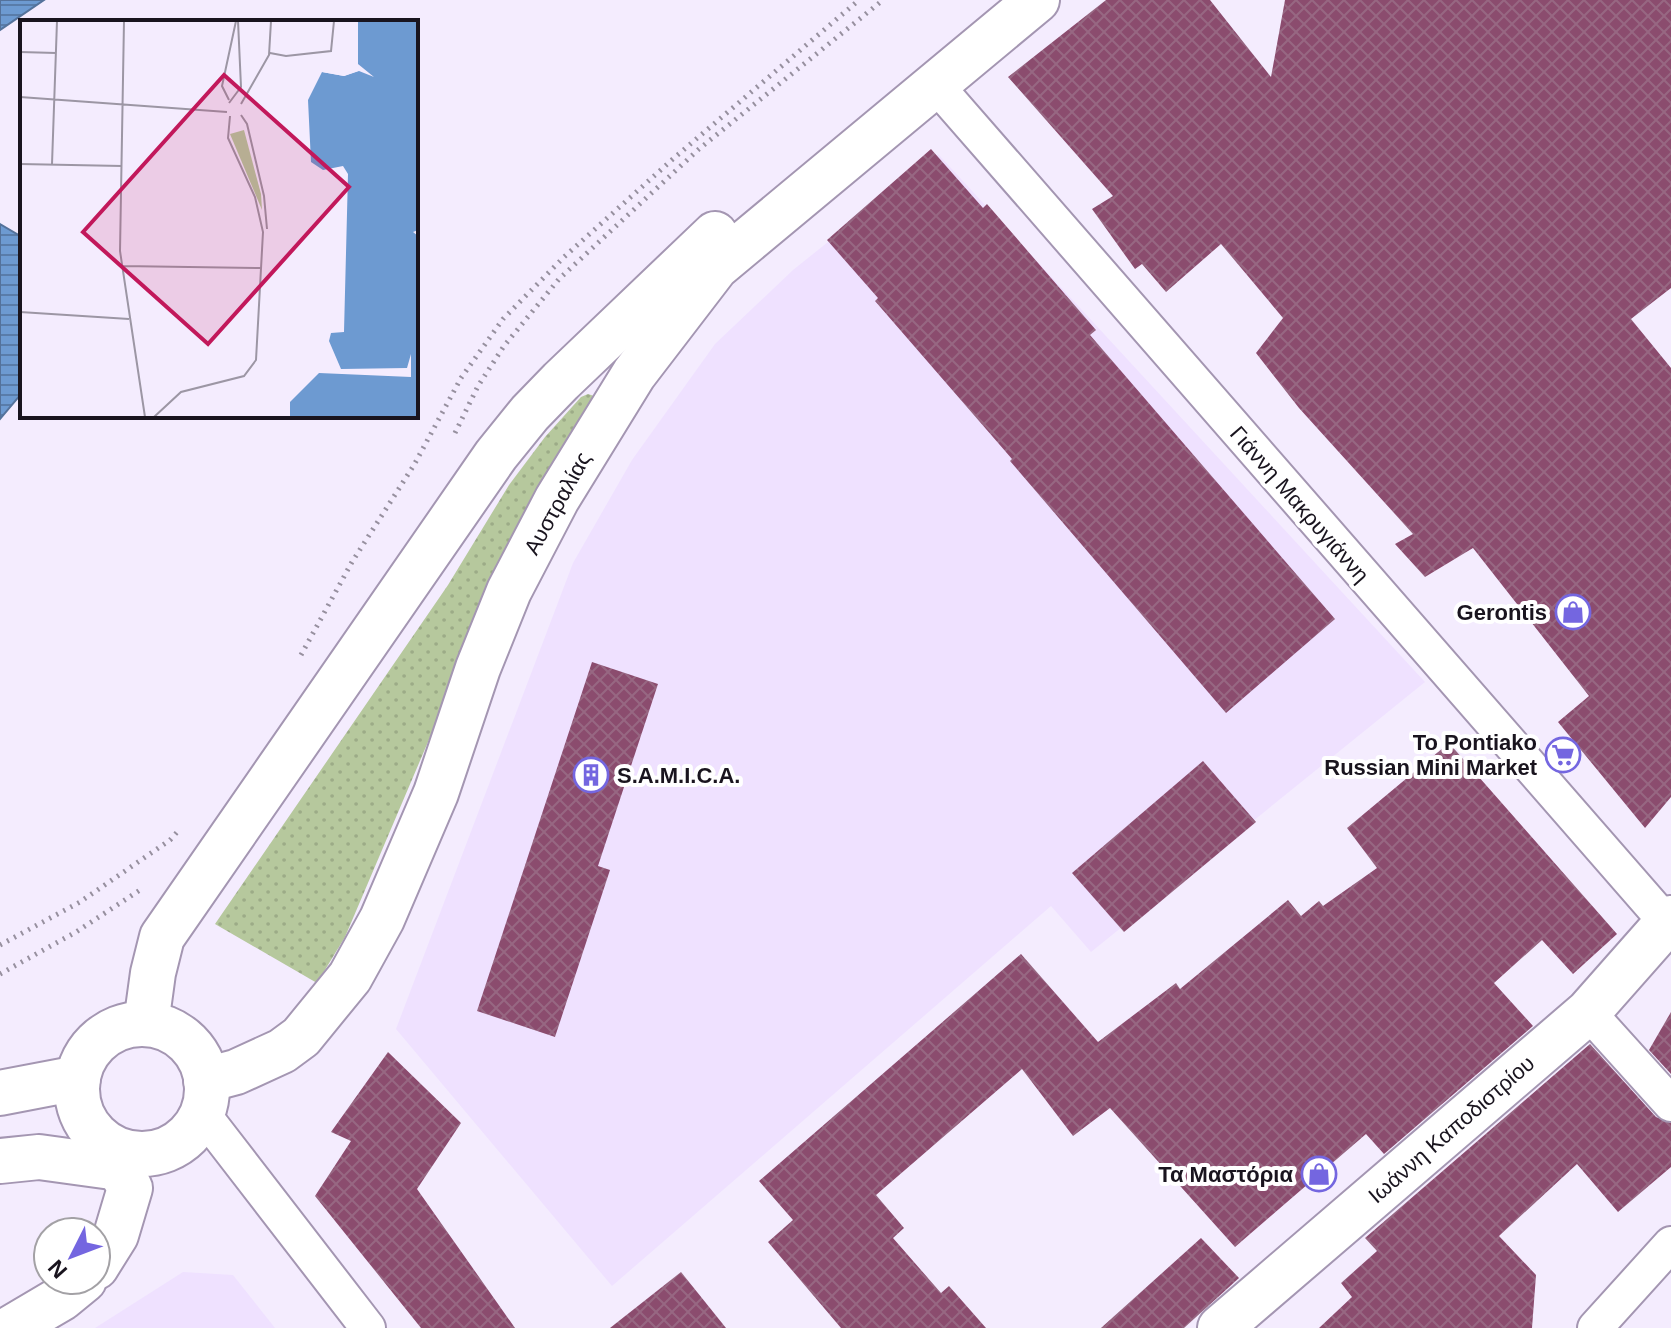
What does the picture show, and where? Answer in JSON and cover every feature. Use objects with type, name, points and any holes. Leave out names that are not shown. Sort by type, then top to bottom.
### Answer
[{"type":"main road","points":[[146,1024],[162,937],[496,455],[530,413],[702,245],[1002,0]]},
{"type":"main road","name":"Αυστραλίας","points":[[204,1096],[236,1072],[282,1051],[301,1037],[350,977],[382,919],[436,793],[478,668],[509,591],[557,499],[634,374],[716,267],[1037,0]]},
{"type":"main road","name":"Ιωάννη Καποδιστρίου","points":[[1220,1328],[1588,1012],[1669,921]]},
{"type":"main road","points":[[0,1161],[39,1157],[128,1161],[176,1144],[197,1125],[204,1096],[202,1063],[191,1045],[173,1031],[146,1024],[130,1024],[109,1031],[93,1045],[81,1063],[78,1104],[85,1122],[97,1137],[128,1161],[130,1188],[112,1241]]},
{"type":"main road","points":[[0,1093],[78,1078]]},
{"type":"main road","points":[[11,1328],[64,1296]]},
{"type":"street","name":"Γιάννη Μακρυγιάννη","points":[[934,83],[1669,921]]},
{"type":"street","points":[[1588,1012],[1671,1104]]},
{"type":"street","points":[[204,1096],[368,1328]]},
{"type":"street","points":[[1595,1328],[1671,1244]]},
{"type":"path","points":[[295,666],[352,562],[414,465],[461,378],[503,319],[564,257],[674,158],[859,0]]},
{"type":"path","points":[[451,441],[478,386],[504,346],[559,279],[680,166],[883,0]]},
{"type":"path","points":[[0,945],[80,902],[170,840],[184,824]]},
{"type":"shaded area","points":[[938,154],[1425,682],[1091,952],[1051,906],[612,1286],[396,1029],[573,563],[632,460],[715,344],[793,270]]},
{"type":"shaded area","points":[[183,1272],[233,1275],[275,1328],[95,1328]]},
{"type":"green space","points":[[588,394],[594,396],[594,400],[485,608],[345,937],[317,983],[215,924],[448,585],[509,485],[545,437],[581,397]]},
{"type":"water","points":[[0,0],[44,0],[0,30]]},
{"type":"water","points":[[0,224],[20,236],[20,395],[0,419]]},
{"type":"building","points":[[1106,0],[1210,0],[1271,77],[1285,0],[1671,0],[1671,288],[1631,319],[1671,368],[1671,797],[1645,828],[1558,722],[1589,696],[1473,548],[1425,577],[1395,544],[1413,534],[1299,408],[1256,353],[1283,318],[1221,244],[1166,292],[1142,264],[1135,269],[1092,209],[1113,196],[1008,77]]},
{"type":"building","points":[[931,149],[983,208],[987,204],[1096,330],[1090,335],[1335,619],[1226,713],[875,301],[878,298],[827,240]]},
{"type":"building","name":"S.A.M.I.C.A.","points":[[592,662],[658,684],[598,866],[610,870],[555,1037],[477,1011]]},
{"type":"building","points":[[1449,743],[1617,934],[1573,974],[1542,940],[1494,983],[1533,1026],[1384,1154],[1366,1134],[1235,1247],[1110,1108],[1073,1136],[1022,1069],[876,1195],[904,1228],[893,1238],[941,1293],[949,1286],[986,1328],[841,1328],[768,1242],[793,1220],[759,1181],[1021,954],[1098,1042],[1176,983],[1180,989],[1288,900],[1301,916],[1319,901],[1323,906],[1377,868],[1347,828]]},
{"type":"building","points":[[1203,761],[1256,822],[1124,932],[1072,873]]},
{"type":"building","points":[[1671,1012],[1671,1074],[1649,1050]]},
{"type":"building","points":[[1590,1044],[1656,1117],[1671,1123],[1671,1167],[1618,1212],[1577,1164],[1499,1236],[1536,1275],[1532,1328],[1319,1328],[1352,1297],[1341,1283],[1377,1251],[1365,1238]]},
{"type":"building","points":[[388,1052],[461,1123],[417,1189],[515,1328],[421,1328],[315,1196],[351,1141],[331,1132]]},
{"type":"building","points":[[1201,1238],[1239,1278],[1184,1328],[1101,1328]]},
{"type":"building","points":[[681,1272],[726,1328],[610,1328]]},
{"type":"place","name":"Gerontis","points":[[1573,612]]},
{"type":"place","name":"To Pontiako Russian Mini Market","points":[[1563,755]]},
{"type":"place","name":"S.A.M.I.C.A.","points":[[591,775]]},
{"type":"place","name":"Τα Μαστόρια","points":[[1319,1174]]}]
